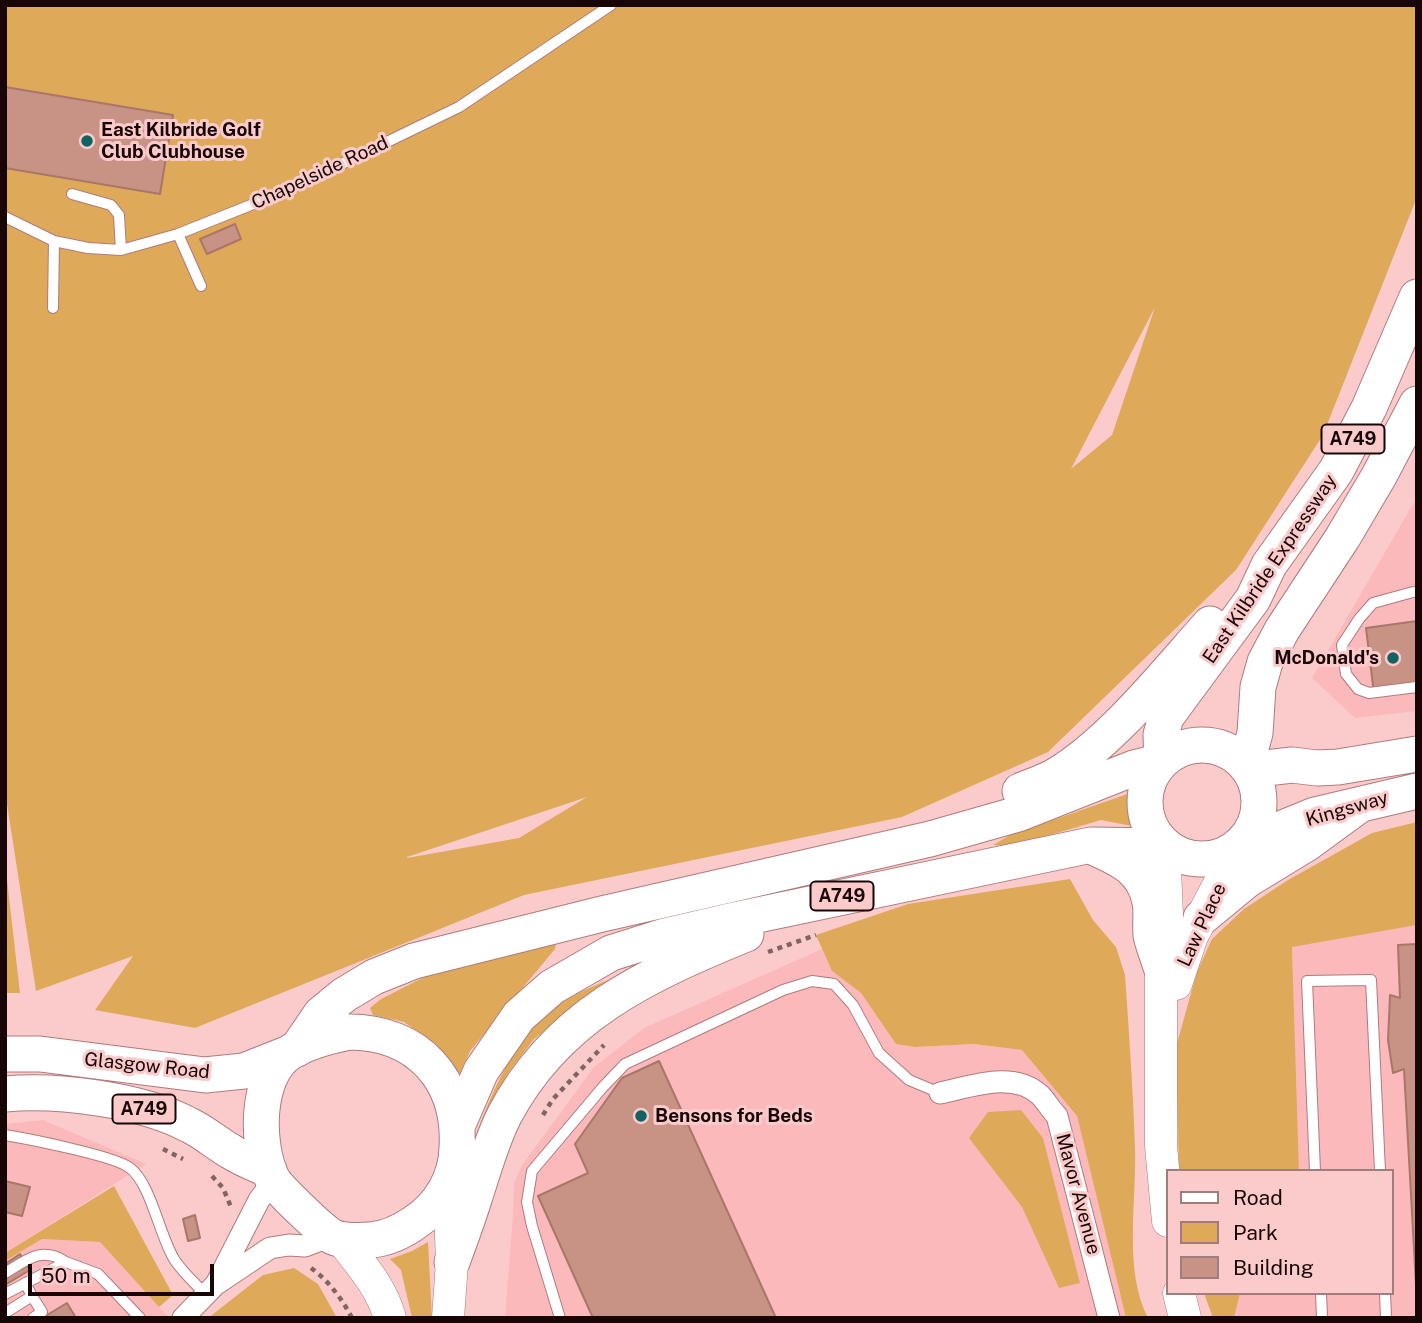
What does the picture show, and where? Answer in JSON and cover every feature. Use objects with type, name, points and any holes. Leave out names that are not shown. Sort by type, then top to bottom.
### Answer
[{"type":"main road","name":"East Kilbride Expressway","points":[[1162,761],[1161,735],[1166,717],[1253,599],[1269,565],[1336,471],[1369,408],[1417,297]]},
{"type":"main road","name":"East Kilbride Expressway","points":[[1248,768],[1255,733],[1258,687],[1265,662],[1282,630],[1373,486],[1417,404]]},
{"type":"main road","points":[[973,825],[1004,798],[1054,776],[1089,752],[1141,700],[1228,604],[1269,565]]},
{"type":"main road","name":"A749","points":[[458,1124],[481,1071],[519,1016],[552,987],[611,953],[675,933],[787,908],[933,858],[973,825],[1018,814],[1134,768],[1162,761],[1185,747],[1207,746],[1226,750],[1240,758],[1248,768]]},
{"type":"main road","name":"Kingsway","points":[[1248,768],[1292,765],[1338,767],[1417,754]]},
{"type":"main road","name":"A749","points":[[1162,761],[1147,784],[1145,811],[1155,835],[1164,846],[1184,857],[1207,860],[1229,853],[1239,846]]},
{"type":"main road","points":[[1239,846],[1253,828],[1259,804],[1258,789],[1248,768]]},
{"type":"main road","name":"Kingsway","points":[[1239,846],[1315,815],[1417,791]]},
{"type":"main road","points":[[1201,918],[1247,880],[1306,844],[1358,806]]},
{"type":"main road","points":[[1091,845],[1123,860],[1136,871],[1143,882],[1150,904],[1151,937],[1161,967]]},
{"type":"main road","name":"A749","points":[[292,1052],[317,1041],[349,1032],[372,1033],[402,1043],[423,1057],[447,1087],[458,1124],[457,1155],[449,1183],[438,1202],[408,1227],[370,1240],[336,1238],[271,1175],[261,1111],[269,1080],[321,1014],[359,985],[394,968],[446,952],[602,914],[933,858],[1091,845],[1164,846]]},
{"type":"main road","points":[[452,1262],[488,1152],[504,1115],[555,1044],[612,997],[688,958],[756,930],[787,908]]},
{"type":"main road","points":[[602,914],[611,953]]},
{"type":"main road","name":"Glasgow Road","points":[[5,1054],[40,1054],[205,1074],[244,1071],[292,1052]]},
{"type":"main road","points":[[66,1094],[72,1058]]},
{"type":"main road","name":"Glasgow Road","points":[[5,1094],[66,1094],[169,1116],[188,1124],[271,1175]]},
{"type":"street","name":"Law Place","points":[[1164,846],[1168,939],[1161,967],[1161,1146],[1166,1200]]},
{"type":"street","name":"Law Place","points":[[1163,1046],[1182,962],[1201,918],[1239,846]]},
{"type":"street","name":"Mavor Avenue","points":[[940,1093],[992,1082],[1015,1083],[1038,1093],[1057,1116],[1109,1318]]},
{"type":"street","points":[[211,1290],[271,1175]]},
{"type":"street","points":[[448,1318],[452,1262],[449,1183]]},
{"type":"street","points":[[183,1318],[211,1290],[270,1248],[305,1246],[336,1238],[374,1281],[382,1294],[390,1318]]},
{"type":"street","points":[[1179,1295],[1185,1318]]},
{"type":"lane","name":"Chapelside Road","points":[[5,216],[54,241],[88,248],[121,250],[178,234],[286,191],[460,107],[611,5]]},
{"type":"lane","points":[[72,194],[111,205],[119,215],[121,250]]},
{"type":"lane","points":[[178,234],[201,286]]},
{"type":"lane","points":[[53,308],[54,241]]},
{"type":"lane","points":[[1416,589],[1373,603],[1342,645],[1346,674],[1358,689],[1368,693],[1417,687]]},
{"type":"lane","points":[[1315,1169],[1307,981],[1371,980],[1380,1169]]},
{"type":"lane","points":[[560,1318],[527,1202],[532,1171],[625,1064],[783,990],[811,981],[834,984],[853,1005],[879,1053],[909,1080],[940,1093]]},
{"type":"lane","points":[[5,1135],[111,1159],[131,1168],[149,1194],[160,1231],[175,1261],[211,1290]]},
{"type":"lane","points":[[5,1273],[45,1253],[54,1254],[66,1262],[98,1274],[140,1318]]},
{"type":"lane","points":[[5,1294],[66,1262]]},
{"type":"lane","points":[[25,1283],[41,1316]]},
{"type":"lane","points":[[1321,1295],[1322,1318]]},
{"type":"lane","points":[[1385,1295],[1386,1318]]},
{"type":"lane","points":[[5,1313],[32,1296]]},
{"type":"path","points":[[162,1148],[187,1160]]},
{"type":"path","points":[[202,1169],[223,1188],[232,1219],[244,1229]]},
{"type":"path","points":[[304,1265],[324,1278],[352,1318]]},
{"type":"shaded area","points":[[1417,497],[1417,711],[1355,718],[1312,678]]},
{"type":"shaded area","points":[[1417,925],[1417,1318],[1234,1318],[1240,1295],[1394,1295],[1394,1169],[1299,1169],[1292,946]]},
{"type":"shaded area","points":[[822,949],[832,971],[861,993],[896,1044],[915,1047],[974,1044],[1022,1050],[1077,1116],[1126,1318],[505,1318],[514,1183],[522,1165],[594,1067],[644,1028]]},
{"type":"shaded area","points":[[43,1120],[146,1164],[5,1253],[5,1124]]},
{"type":"shaded area","points":[[42,1239],[100,1242],[169,1318],[5,1318],[5,1261]]},
{"type":"green space","points":[[5,5],[1417,5],[1417,197],[1323,435],[1236,570],[1048,752],[902,817],[524,895],[195,1028],[95,1010],[133,956],[36,991],[5,791]],"holes":[[[1155,307],[1112,435],[1071,469]],[[587,797],[519,838],[407,858],[407,857]]]},
{"type":"green space","points":[[1136,791],[1131,811],[1137,827],[1101,820],[1013,846],[993,845],[1010,835]]},
{"type":"green space","points":[[1417,822],[1417,925],[1292,947],[1299,1169],[1179,1169],[1176,1047],[1197,972],[1212,939],[1244,909],[1288,880],[1372,833]]},
{"type":"green space","points":[[5,862],[20,993],[5,993]]},
{"type":"green space","points":[[1070,879],[1093,920],[1116,947],[1125,975],[1135,1147],[1133,1257],[1140,1299],[1148,1318],[1126,1318],[1077,1116],[1022,1050],[974,1044],[915,1047],[896,1044],[861,993],[832,971],[816,935],[908,904]]},
{"type":"green space","points":[[556,943],[555,949],[470,1051],[459,1075],[435,1044],[404,1022],[373,1015],[370,1008],[381,999],[444,967]]},
{"type":"green space","points":[[620,975],[534,1039],[508,1073],[480,1133],[477,1132],[501,1076],[522,1041],[535,1026],[566,1000]]},
{"type":"green space","points":[[1021,1110],[1043,1138],[1080,1283],[1059,1288],[1022,1207],[969,1138],[988,1112]]},
{"type":"green space","points":[[114,1186],[173,1295],[159,1307],[100,1242],[42,1239],[5,1261],[5,1253]]},
{"type":"green space","points":[[428,1242],[432,1318],[412,1318],[401,1270],[390,1259]]},
{"type":"green space","points":[[294,1268],[318,1284],[337,1318],[208,1318],[263,1275]]},
{"type":"green space","points":[[1205,1295],[1240,1295],[1234,1318],[1213,1318]]},
{"type":"building","name":"East Kilbride Golf Club Clubhouse","points":[[5,87],[173,115],[160,194],[5,168]]},
{"type":"building","points":[[235,224],[241,239],[207,254],[200,239]]},
{"type":"building","name":"McDonald's","points":[[1417,621],[1417,688],[1374,694],[1366,628]]},
{"type":"building","points":[[1417,944],[1417,1303],[1404,1069],[1393,1073],[1388,1040],[1390,995],[1400,998],[1398,945]]},
{"type":"building","points":[[659,1061],[776,1318],[593,1318],[538,1196],[588,1173],[575,1144],[622,1078]]},
{"type":"building","points":[[5,1181],[30,1187],[22,1216],[5,1212]]},
{"type":"building","points":[[195,1215],[200,1238],[188,1241],[183,1219]]},
{"type":"building","points":[[20,1254],[30,1270],[5,1285],[5,1264]]},
{"type":"building","points":[[67,1303],[76,1318],[42,1318]]},
{"type":"place","name":"East Kilbride Golf Club Clubhouse","points":[[87,141]]},
{"type":"place","name":"McDonald's","points":[[1393,658]]},
{"type":"place","name":"Bensons for Beds","points":[[641,1116]]}]
